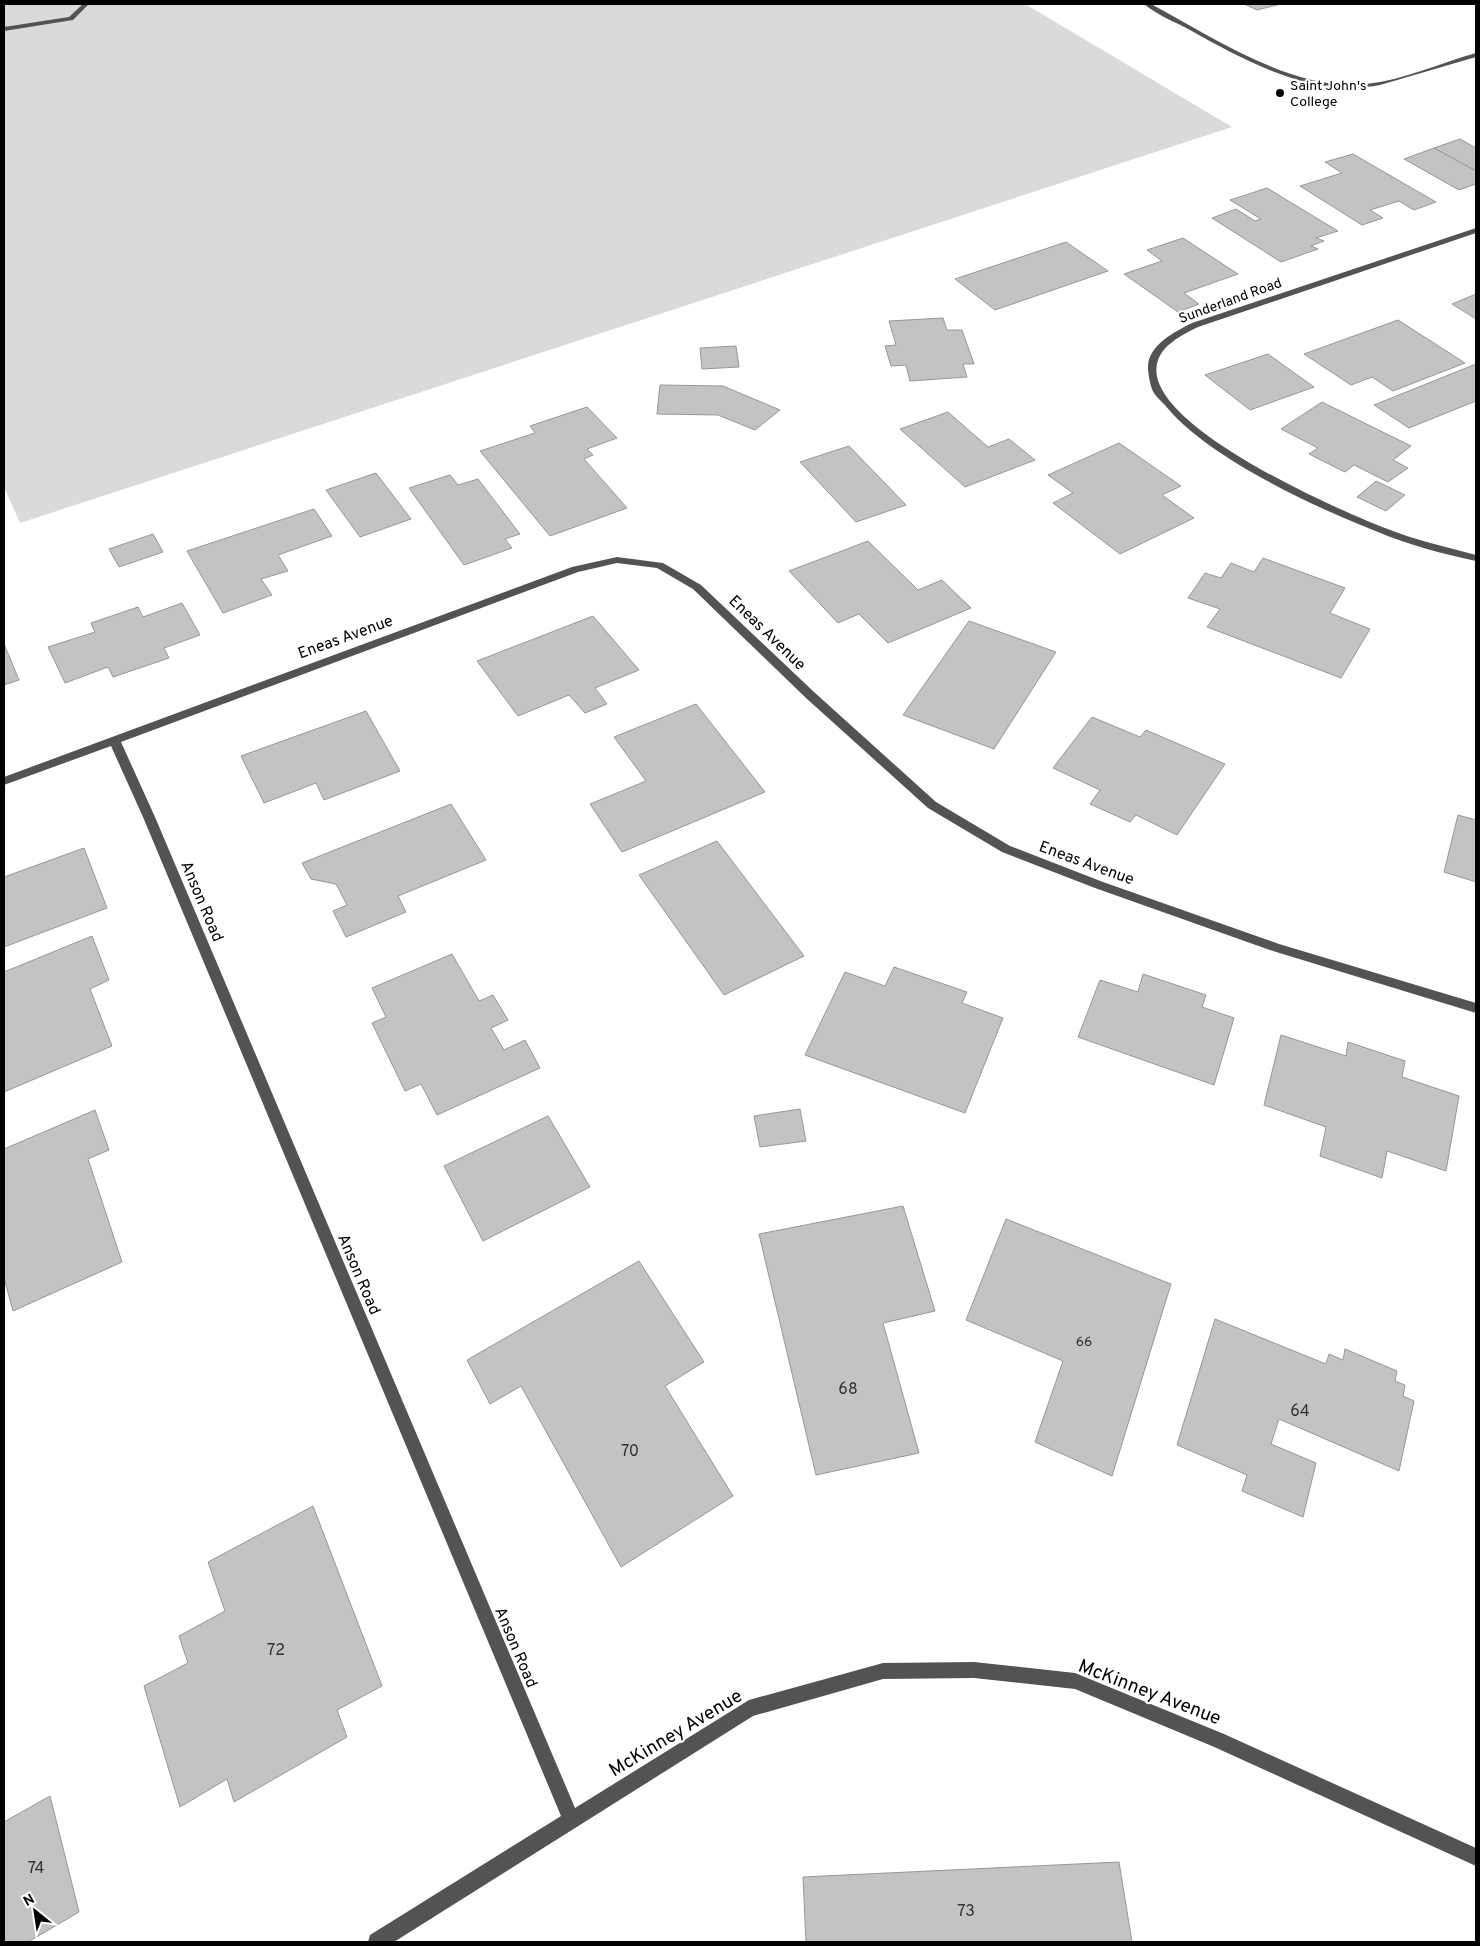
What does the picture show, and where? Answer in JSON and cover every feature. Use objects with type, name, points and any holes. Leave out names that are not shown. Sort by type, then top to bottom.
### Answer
[{"type":"street","points":[[4,29],[71,19],[86,4]]},
{"type":"street","points":[[1147,4],[1261,65],[1322,84],[1364,86],[1405,77],[1476,55]]},
{"type":"street","name":"Sunderland Road","points":[[1476,230],[1194,326],[1176,335],[1160,349],[1152,366],[1153,382],[1164,403],[1187,425],[1264,475],[1323,506],[1382,531],[1476,558]]},
{"type":"street","name":"Eneas Avenue","points":[[4,781],[114,742],[321,662],[576,569],[617,560],[659,566],[697,587],[838,722],[932,805],[1006,849],[1277,948],[1476,1008]]},
{"type":"street","name":"Anson Road","points":[[114,742],[152,826],[572,1821]]},
{"type":"street","name":"McKinney Avenue","points":[[377,1942],[750,1708],[884,1671],[974,1670],[1075,1681],[1218,1740],[1476,1857]]},
{"type":"shaded area","points":[[4,4],[1025,4],[1232,127],[20,523],[4,487]]},
{"type":"building","points":[[1244,4],[1281,4],[1257,10]]},
{"type":"building","points":[[1460,139],[1476,148],[1476,171],[1434,148]]},
{"type":"building","points":[[1434,148],[1476,171],[1476,184],[1459,190],[1404,159]]},
{"type":"building","points":[[1353,154],[1436,202],[1414,210],[1399,201],[1370,210],[1383,218],[1362,225],[1300,186],[1342,173],[1325,162]]},
{"type":"building","points":[[1267,188],[1338,231],[1316,238],[1324,241],[1311,246],[1318,249],[1281,262],[1212,218],[1236,209],[1255,221],[1261,219],[1230,200]]},
{"type":"building","points":[[1183,238],[1238,274],[1184,293],[1199,304],[1178,312],[1124,274],[1162,261],[1147,250]]},
{"type":"building","points":[[1066,242],[1108,271],[995,310],[955,279]]},
{"type":"building","points":[[1476,294],[1476,319],[1452,304]]},
{"type":"building","points":[[943,318],[947,330],[962,330],[974,364],[963,364],[967,377],[910,381],[906,365],[891,366],[885,346],[896,345],[889,321]]},
{"type":"building","points":[[1398,320],[1465,363],[1393,391],[1372,377],[1351,385],[1304,354]]},
{"type":"building","points":[[736,346],[739,367],[702,369],[700,348]]},
{"type":"building","points":[[1268,354],[1314,387],[1250,410],[1205,375]]},
{"type":"building","points":[[1476,364],[1476,401],[1409,428],[1374,405]]},
{"type":"building","points":[[660,385],[723,386],[780,410],[755,430],[718,415],[657,414]]},
{"type":"building","points":[[1322,402],[1411,446],[1393,460],[1408,468],[1388,482],[1354,465],[1345,472],[1309,454],[1318,448],[1281,429]]},
{"type":"building","points":[[587,407],[617,438],[587,449],[593,455],[584,459],[627,508],[550,536],[480,451],[535,433],[530,426]]},
{"type":"building","points":[[948,412],[988,447],[1009,439],[1035,460],[965,487],[900,429]]},
{"type":"building","points":[[1119,443],[1181,486],[1162,495],[1194,518],[1120,554],[1053,503],[1073,493],[1048,475]]},
{"type":"building","points":[[849,446],[906,505],[856,522],[800,462]]},
{"type":"building","points":[[376,473],[411,519],[360,537],[326,490]]},
{"type":"building","points":[[450,475],[458,485],[478,479],[520,534],[505,539],[512,548],[464,565],[409,488]]},
{"type":"building","points":[[1376,481],[1405,495],[1386,511],[1357,497]]},
{"type":"building","points":[[314,509],[332,536],[278,555],[288,571],[261,579],[272,595],[223,613],[187,551]]},
{"type":"building","points":[[153,534],[163,552],[119,567],[109,549]]},
{"type":"building","points":[[868,541],[918,590],[942,580],[971,608],[888,643],[859,614],[838,623],[789,571]]},
{"type":"building","points":[[1263,558],[1345,588],[1330,613],[1370,629],[1341,678],[1207,627],[1220,609],[1188,598],[1205,573],[1221,578],[1231,563],[1254,572]]},
{"type":"building","points":[[182,603],[200,635],[164,648],[169,658],[113,677],[108,667],[65,683],[48,647],[95,632],[91,623],[138,607],[143,617]]},
{"type":"building","points":[[593,616],[639,670],[595,688],[607,704],[585,713],[569,695],[518,716],[477,661]]},
{"type":"building","points":[[969,621],[1056,652],[994,749],[903,715]]},
{"type":"building","points":[[4,644],[19,680],[4,685]]},
{"type":"building","points":[[696,704],[765,792],[622,852],[590,804],[646,781],[614,737]]},
{"type":"building","points":[[366,711],[400,771],[324,800],[316,783],[264,803],[241,756]]},
{"type":"building","points":[[1092,717],[1140,737],[1146,730],[1225,764],[1177,835],[1136,815],[1130,822],[1090,804],[1100,790],[1053,768]]},
{"type":"building","points":[[451,804],[486,860],[398,896],[406,912],[346,937],[333,911],[347,905],[336,884],[311,879],[302,863]]},
{"type":"building","points":[[1458,815],[1476,820],[1476,882],[1444,872]]},
{"type":"building","points":[[717,841],[804,956],[724,995],[639,875]]},
{"type":"building","points":[[84,848],[107,908],[4,947],[4,877]]},
{"type":"building","points":[[92,936],[109,980],[90,989],[112,1046],[4,1092],[4,972]]},
{"type":"building","points":[[452,954],[479,1001],[493,995],[508,1020],[491,1028],[504,1050],[525,1040],[540,1068],[437,1115],[421,1084],[405,1091],[372,1023],[386,1017],[372,988]]},
{"type":"building","points":[[894,967],[967,992],[962,1003],[1003,1018],[965,1113],[805,1055],[845,972],[885,986]]},
{"type":"building","points":[[1143,974],[1206,995],[1202,1007],[1234,1018],[1214,1085],[1078,1037],[1100,980],[1138,992]]},
{"type":"building","points":[[1281,1035],[1346,1056],[1348,1042],[1405,1061],[1402,1077],[1459,1096],[1446,1171],[1387,1151],[1382,1178],[1320,1156],[1326,1127],[1264,1105]]},
{"type":"building","points":[[800,1109],[806,1141],[760,1147],[754,1116]]},
{"type":"building","points":[[95,1110],[109,1150],[88,1159],[122,1262],[13,1311],[4,1278],[4,1149]]},
{"type":"building","points":[[548,1116],[590,1187],[483,1241],[444,1166]]},
{"type":"building","points":[[903,1206],[935,1311],[883,1323],[919,1453],[816,1475],[759,1234]]},
{"type":"building","points":[[1006,1219],[1171,1284],[1112,1476],[1035,1442],[1063,1361],[966,1320]]},
{"type":"building","points":[[639,1261],[704,1362],[665,1386],[733,1496],[621,1567],[521,1386],[490,1404],[467,1360]]},
{"type":"building","points":[[1215,1319],[1326,1364],[1329,1354],[1343,1360],[1345,1349],[1397,1371],[1395,1381],[1405,1385],[1403,1396],[1414,1401],[1399,1471],[1279,1419],[1271,1444],[1316,1463],[1303,1517],[1242,1491],[1247,1475],[1177,1445]]},
{"type":"building","points":[[313,1506],[382,1686],[337,1710],[347,1737],[234,1802],[227,1779],[180,1807],[144,1686],[188,1663],[179,1636],[225,1611],[208,1562]]},
{"type":"building","points":[[50,1796],[79,1912],[28,1942],[4,1942],[4,1822]]},
{"type":"building","points":[[1119,1862],[1132,1942],[806,1942],[803,1877]]},
{"type":"place","name":"Saint John's College","points":[[1280,93]]}]
